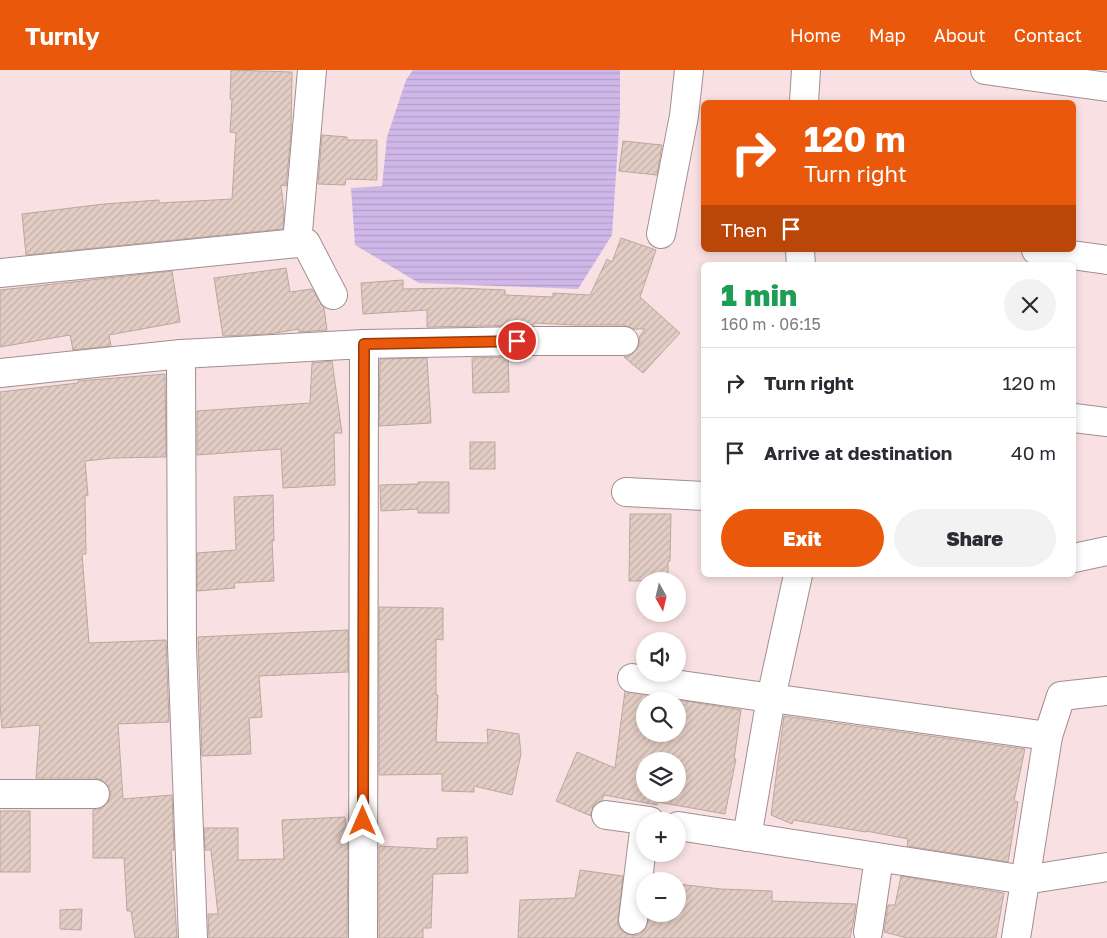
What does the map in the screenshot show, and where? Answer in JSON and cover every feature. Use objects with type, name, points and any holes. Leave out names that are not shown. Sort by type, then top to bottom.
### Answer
[{"type":"street","points":[[297,243],[312,70]]},
{"type":"street","points":[[660,234],[684,116],[689,70]]},
{"type":"street","points":[[804,100],[806,70]]},
{"type":"street","points":[[985,70],[1107,87]]},
{"type":"street","points":[[0,274],[306,243],[334,295]]},
{"type":"street","points":[[1050,252],[1107,260]]},
{"type":"street","points":[[0,374],[181,354],[364,344],[624,341]]},
{"type":"street","points":[[363,938],[364,344]]},
{"type":"street","points":[[181,354],[182,646],[192,938]]},
{"type":"street","points":[[1076,418],[1107,422]]},
{"type":"street","points":[[626,492],[701,496]]},
{"type":"street","points":[[1076,558],[1107,551]]},
{"type":"street","points":[[747,837],[771,698],[798,577]]},
{"type":"street","points":[[632,678],[1048,736]]},
{"type":"street","points":[[1016,938],[1048,736],[1062,696],[1107,691]]},
{"type":"street","points":[[0,794],[95,794]]},
{"type":"street","points":[[606,815],[636,820]]},
{"type":"street","points":[[686,827],[1025,880],[1107,867]]},
{"type":"street","points":[[868,932],[879,858]]},
{"type":"street","points":[[632,920],[640,862]]},
{"type":"shaded area","points":[[413,70],[620,70],[620,113],[612,235],[578,289],[419,283],[355,245],[351,188],[382,186],[387,137],[406,80]]},
{"type":"building","points":[[231,70],[292,72],[291,134],[286,186],[281,185],[284,212],[283,229],[26,255],[22,214],[104,204],[159,200],[159,203],[232,199],[236,133],[230,132]]},
{"type":"building","points":[[322,135],[347,137],[347,140],[377,140],[377,180],[346,179],[345,185],[318,184]]},
{"type":"building","points":[[623,141],[662,145],[657,175],[619,171]]},
{"type":"building","points":[[621,238],[656,250],[640,297],[680,333],[643,373],[624,357],[631,355],[637,349],[640,341],[639,337],[645,329],[633,329],[624,325],[534,323],[534,325],[427,327],[427,310],[363,314],[361,283],[403,280],[403,289],[458,288],[505,290],[505,295],[553,297],[553,293],[590,295],[607,259],[612,262]]},
{"type":"building","points":[[286,268],[290,292],[312,289],[324,308],[327,330],[299,332],[299,329],[270,334],[223,336],[214,278]]},
{"type":"building","points":[[172,271],[180,322],[109,335],[111,346],[73,350],[70,335],[0,347],[0,290]]},
{"type":"building","points":[[508,357],[509,392],[473,393],[472,358]]},
{"type":"building","points":[[427,358],[431,423],[379,426],[380,359]]},
{"type":"building","points":[[332,361],[342,433],[334,433],[335,485],[283,488],[281,449],[197,455],[197,411],[310,403],[312,363]]},
{"type":"building","points":[[165,374],[166,457],[113,458],[85,461],[88,495],[85,496],[86,554],[82,554],[89,643],[166,640],[169,722],[118,724],[123,799],[172,795],[174,850],[171,850],[177,938],[135,938],[131,911],[127,911],[124,858],[93,858],[93,810],[102,808],[108,802],[111,794],[108,786],[102,780],[95,778],[36,778],[40,725],[2,728],[0,706],[0,392],[78,383],[78,381]]},
{"type":"building","points":[[470,442],[495,442],[495,469],[470,469]]},
{"type":"building","points":[[418,482],[449,482],[449,513],[418,513],[418,509],[381,511],[380,485],[418,484]]},
{"type":"building","points":[[273,495],[274,541],[272,541],[274,581],[234,583],[235,588],[197,591],[197,553],[236,550],[234,497]]},
{"type":"building","points":[[630,514],[671,514],[668,572],[636,572],[636,581],[629,581]]},
{"type":"building","points":[[379,607],[443,608],[443,640],[436,639],[436,695],[438,695],[436,742],[488,743],[487,729],[519,734],[521,754],[512,795],[474,786],[474,792],[442,791],[442,774],[379,775]]},
{"type":"building","points":[[348,630],[348,672],[259,676],[262,717],[249,718],[251,754],[202,756],[198,637]]},
{"type":"building","points":[[625,691],[636,693],[636,742],[686,742],[686,701],[741,710],[734,759],[736,759],[725,814],[658,802],[686,802],[686,752],[636,752],[636,801],[604,795],[602,800],[593,806],[591,816],[556,801],[577,752],[615,768]]},
{"type":"building","points":[[784,716],[1025,749],[1014,801],[1018,802],[1008,862],[907,846],[908,839],[866,831],[793,820],[792,824],[771,815]]},
{"type":"building","points":[[641,802],[658,802],[657,805]]},
{"type":"building","points":[[0,811],[30,811],[30,872],[0,872]]},
{"type":"building","points":[[345,817],[348,845],[347,938],[209,938],[208,914],[218,914],[211,850],[205,850],[204,828],[238,828],[238,860],[284,859],[282,820]]},
{"type":"building","points":[[467,837],[468,873],[433,874],[431,928],[423,928],[423,938],[379,938],[379,846],[437,849],[437,838]]},
{"type":"building","points":[[580,870],[623,876],[618,926],[623,932],[631,935],[639,935],[645,930],[648,922],[686,922],[686,885],[721,889],[772,891],[772,901],[856,904],[850,938],[518,938],[520,900],[575,898]]},
{"type":"building","points":[[901,876],[1004,893],[996,938],[907,938],[884,932],[888,905],[895,905]]},
{"type":"building","points":[[82,909],[81,930],[60,929],[60,910]]},
{"type":"route","points":[[363,821],[364,344],[517,341]]}]
